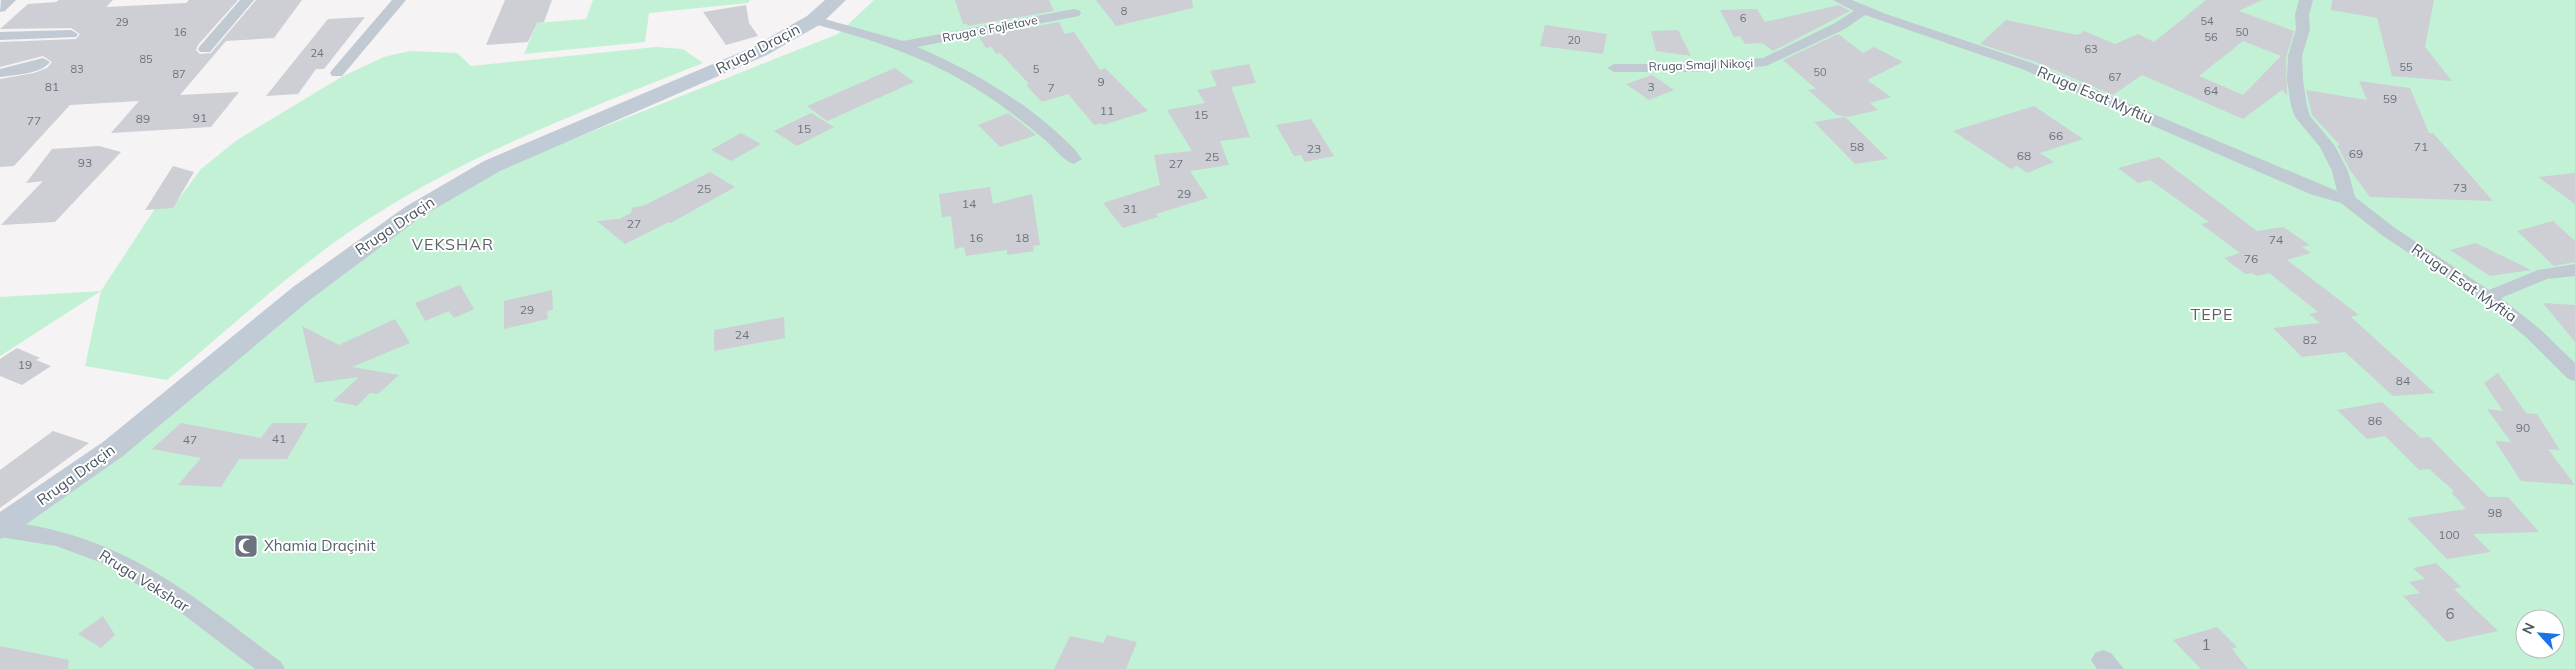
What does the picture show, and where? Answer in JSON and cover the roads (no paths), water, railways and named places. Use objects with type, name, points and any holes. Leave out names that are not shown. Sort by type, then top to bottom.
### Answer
[{"type":"main road","name":"Rruga Draçin","points":[[0,528],[113,449],[302,293],[413,212],[492,166],[728,66],[814,20],[836,0]]},
{"type":"street","points":[[0,8],[9,0]]},
{"type":"street","points":[[205,49],[247,0]]},
{"type":"street","points":[[337,73],[399,0]]},
{"type":"street","name":"Rruga Esat Myftiu","points":[[1840,0],[2027,66],[2316,190],[2347,199]]},
{"type":"street","points":[[2306,0],[2302,15],[2303,29],[2295,62],[2302,117],[2327,146],[2340,171],[2347,199]]},
{"type":"street","name":"Rruga Smajl Nikoçi","points":[[1614,68],[1694,68],[1766,62],[1840,26],[1864,10]]},
{"type":"street","name":"Rruga e Fojletave","points":[[905,45],[1074,13]]},
{"type":"street","name":"Rruga e Fojletave","points":[[814,20],[905,45],[977,82],[1020,111],[1066,148],[1074,159]]},
{"type":"street","points":[[0,36],[71,34]]},
{"type":"street","points":[[0,73],[31,67],[43,62]]},
{"type":"street","name":"Rruga Esat Myftia","points":[[2347,199],[2389,232],[2488,297],[2534,334],[2575,374]]},
{"type":"street","points":[[2488,297],[2544,274],[2575,270]]},
{"type":"street","name":"Rruga Vekshar","points":[[0,528],[50,536],[90,548],[125,565],[157,585],[273,669]]},
{"type":"place","name":"Xhamia Draçinit","points":[[246,546]]},
{"type":"district","name":"VEKSHAR","points":[[453,244]]},
{"type":"district","name":"TEPE","points":[[2212,314]]}]
